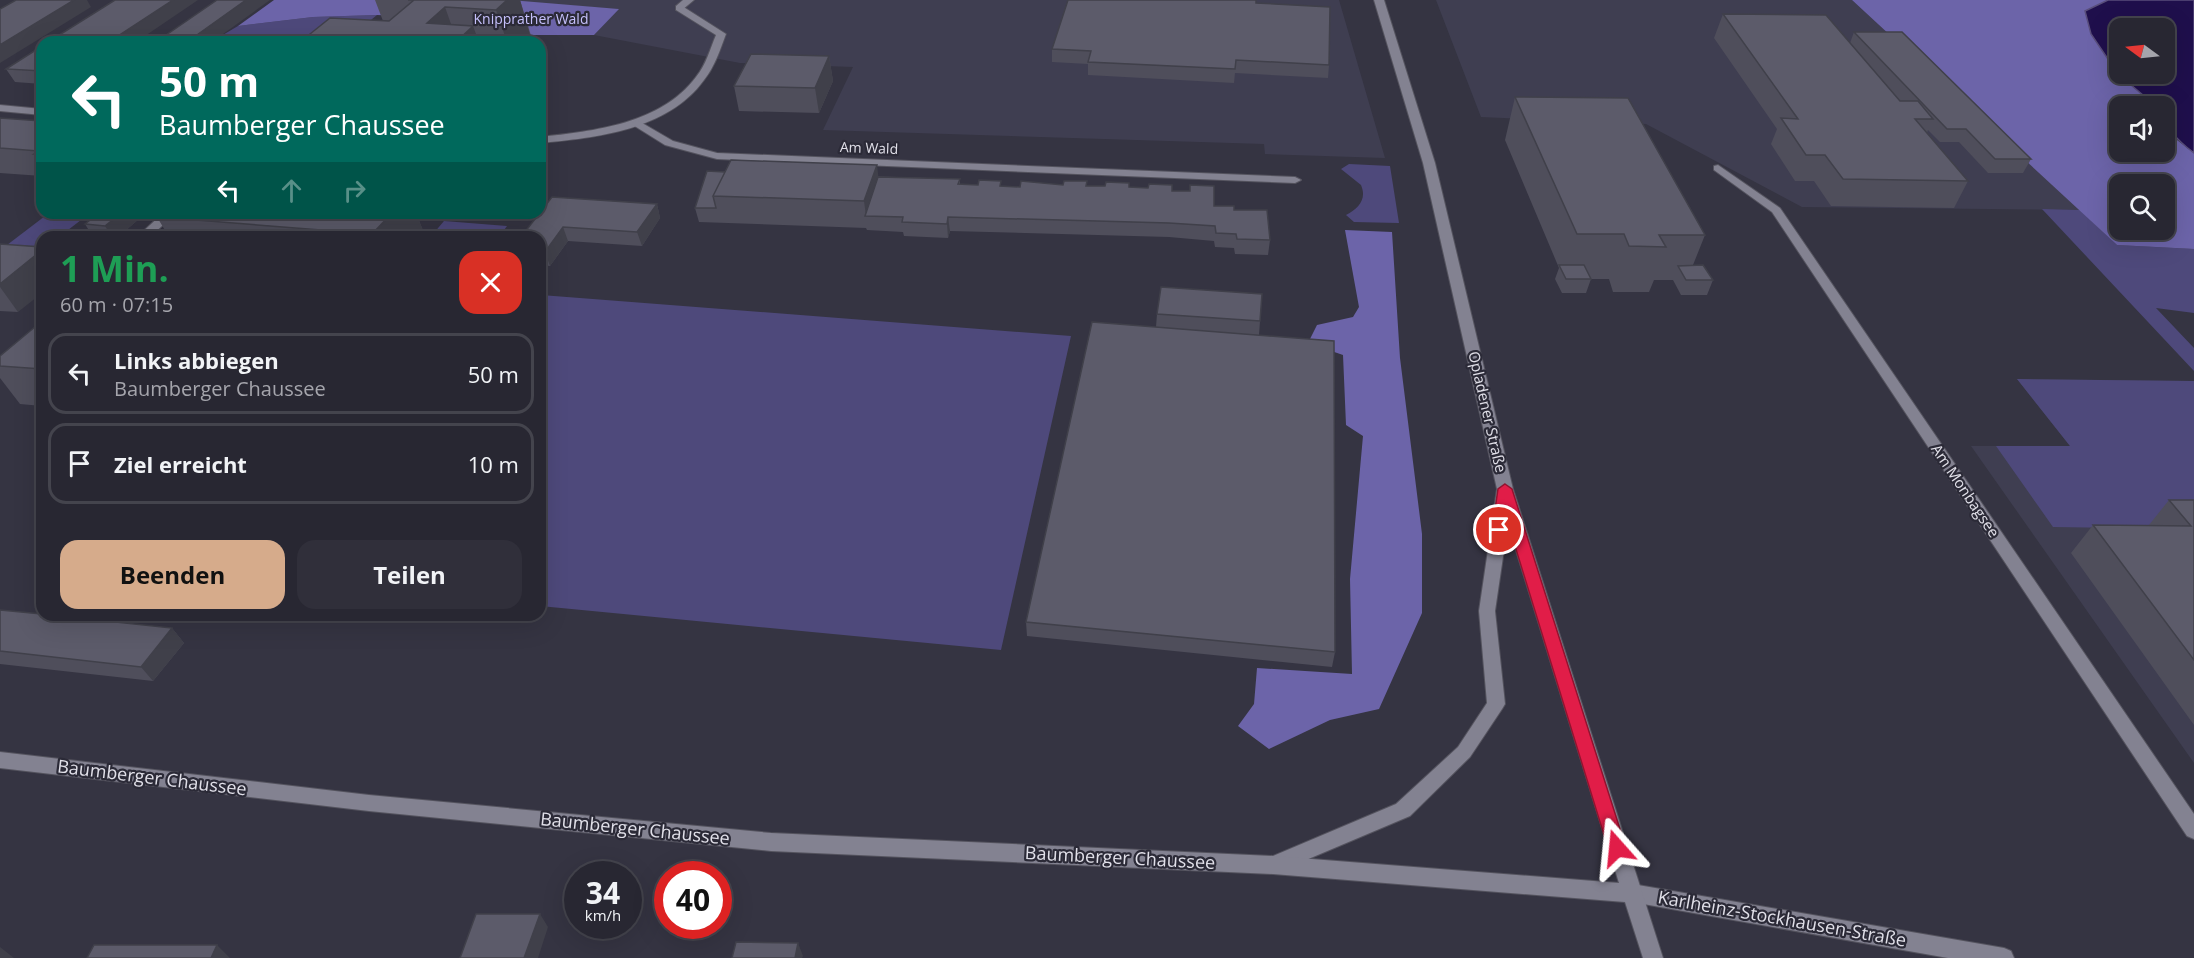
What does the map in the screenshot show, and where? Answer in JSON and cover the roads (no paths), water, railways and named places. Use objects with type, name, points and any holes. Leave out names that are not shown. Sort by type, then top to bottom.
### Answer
[{"type":"street","points":[[546,140],[580,137],[637,123],[670,106],[697,83],[707,69],[721,34],[679,8],[689,0]]},
{"type":"street","name":"Opladener Straße","points":[[1379,0],[1429,163],[1505,489],[1653,958]]},
{"type":"street","points":[[0,108],[36,111]]},
{"type":"street","name":"Am Wald","points":[[637,123],[669,143],[717,156],[1296,180]]},
{"type":"street","name":"Am Monbagsee","points":[[1718,168],[1776,210],[2194,831]]},
{"type":"street","points":[[150,231],[163,219]]},
{"type":"street","name":"Baumberger Chaussee","points":[[1273,865],[1403,810],[1464,752],[1496,704],[1487,611],[1505,489]]},
{"type":"street","name":"Baumberger Chaussee","points":[[0,760],[369,803],[771,842],[1273,865],[1632,893]]},
{"type":"street","name":"Karlheinz-Stockhausen-Straße","points":[[1632,893],[2004,958]]},
{"type":"park label","name":"Knipprather Wald","points":[[531,19]]}]
